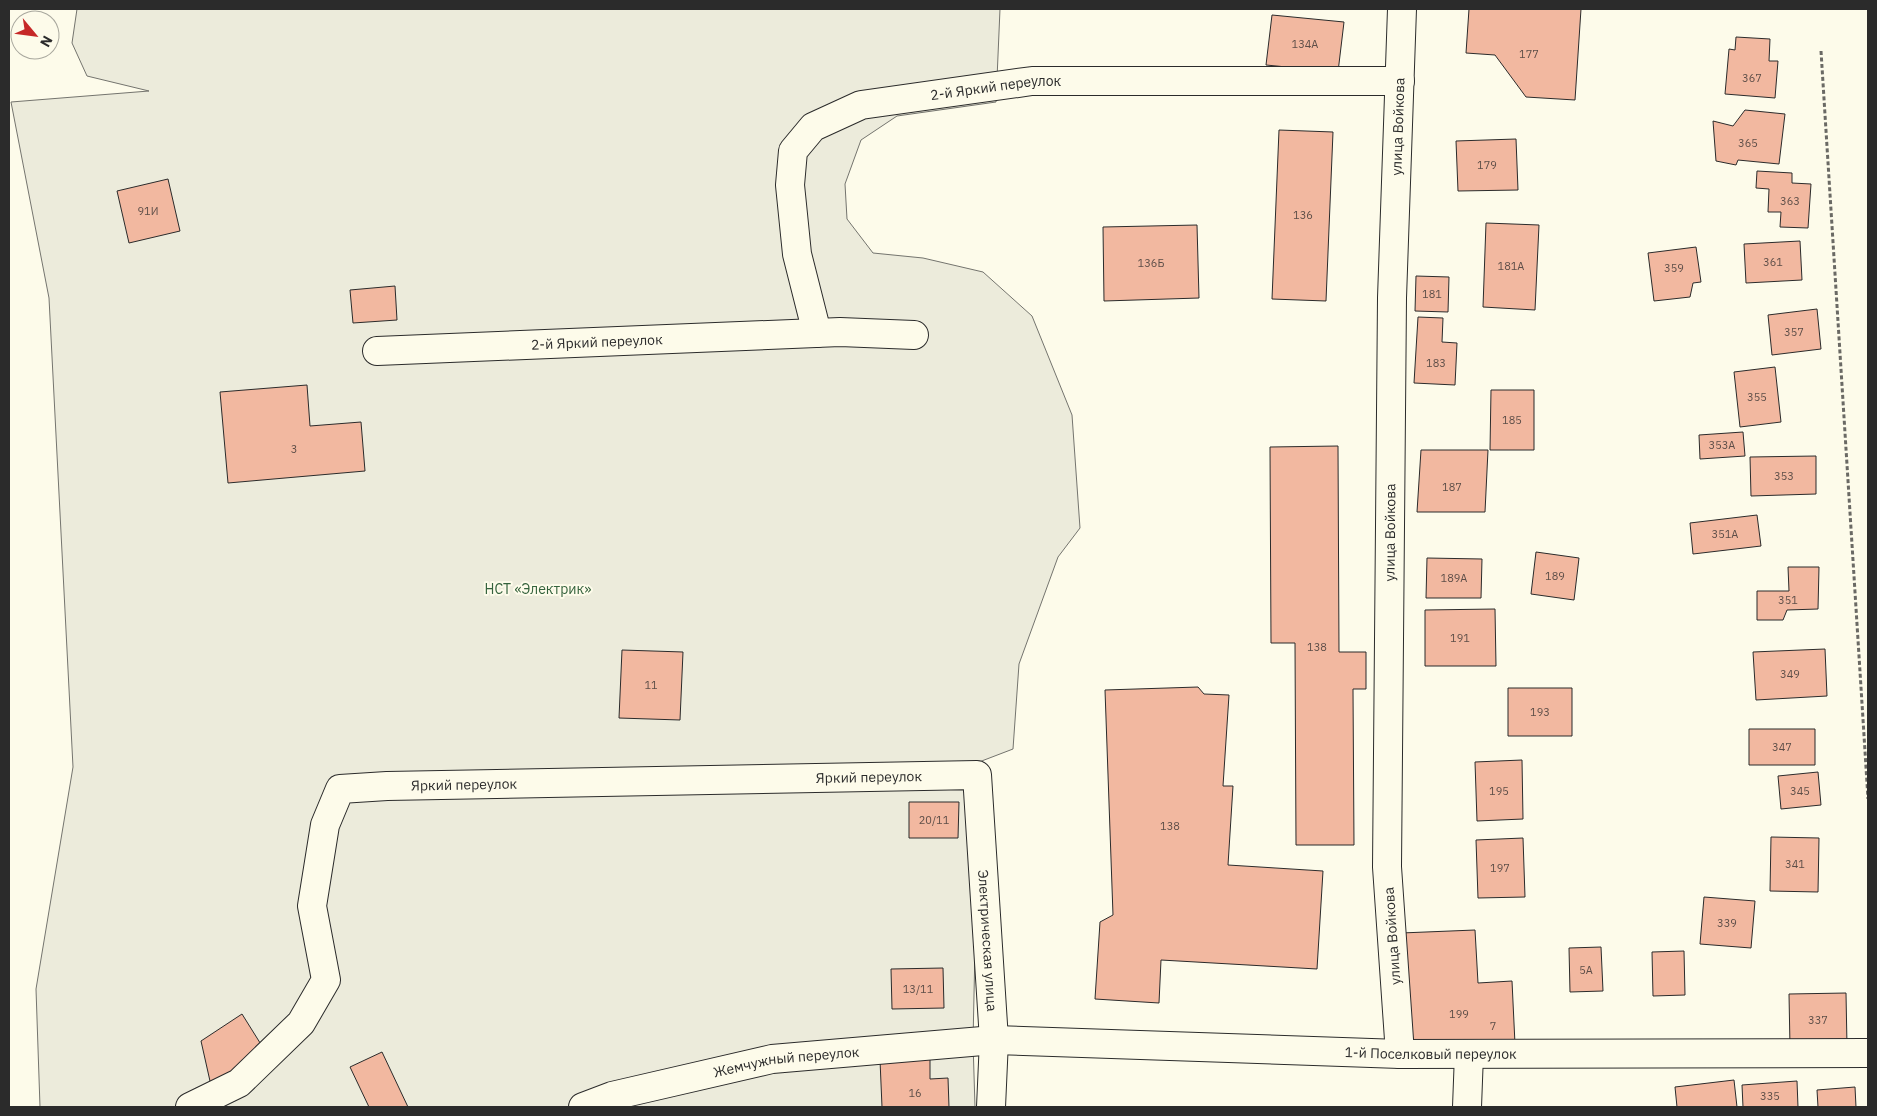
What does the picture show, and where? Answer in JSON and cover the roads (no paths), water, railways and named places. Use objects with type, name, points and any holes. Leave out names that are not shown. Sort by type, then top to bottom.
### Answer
[{"type":"street","name":"улица Войкова","points":[[1400,1054],[1387,867],[1392,298],[1402,9]]},
{"type":"street","name":"2-й Яркий переулок","points":[[816,333],[797,254],[790,185],[793,151],[813,127],[861,105],[1032,81],[1400,81]]},
{"type":"street","name":"2-й Яркий переулок","points":[[377,351],[840,332],[914,335]]},
{"type":"street","name":"Электрическая улица","points":[[977,774],[994,1040],[991,1107]]},
{"type":"street","name":"Яркий переулок","points":[[190,1107],[239,1083],[301,1023],[326,980],[312,906],[325,825],[340,789],[387,786],[977,774]]},
{"type":"street","name":"1-й Поселковый переулок","points":[[994,1040],[1400,1054],[1868,1053]]},
{"type":"street","name":"Жемчужный переулок","points":[[583,1107],[612,1096],[772,1059],[994,1040]]},
{"type":"street","points":[[1467,1107],[1468,1054]]},
{"type":"park label","name":"НСТ «Электрик»","points":[[538,589]]}]
